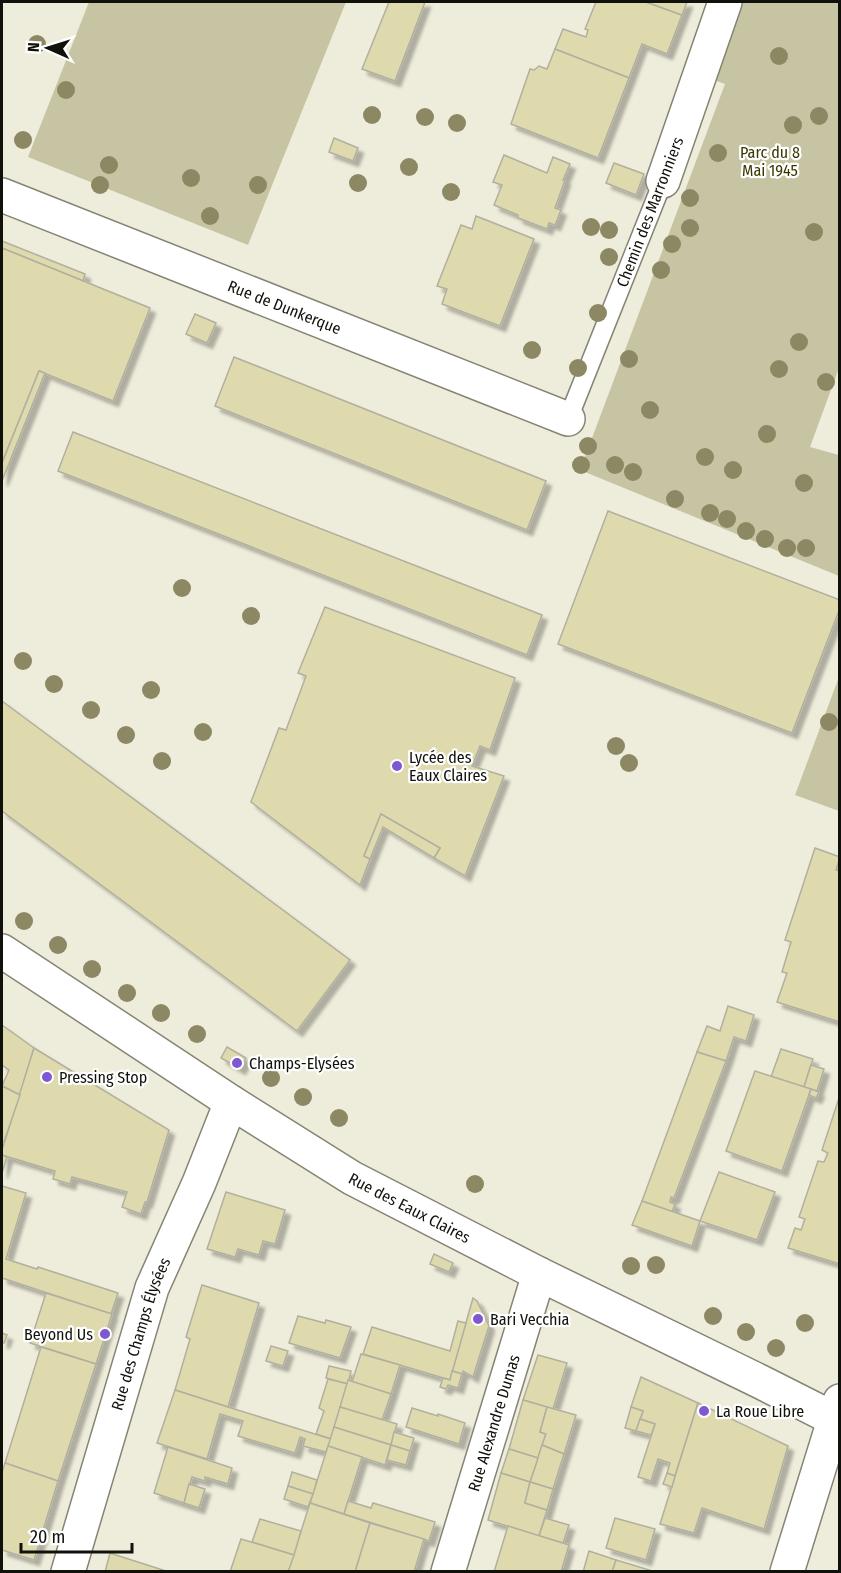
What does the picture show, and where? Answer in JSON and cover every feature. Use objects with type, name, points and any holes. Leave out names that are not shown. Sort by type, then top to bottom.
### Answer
[{"type":"street","name":"Chemin des Marronniers","points":[[663,181],[725,2]]},
{"type":"street","name":"Rue de Dunkerque","points":[[2,195],[568,419]]},
{"type":"street","name":"Rue des Eaux Claires","points":[[2,951],[231,1102],[352,1178],[539,1274],[838,1414]]},
{"type":"street","name":"Rue des Champs Élysées","points":[[68,1572],[152,1288],[199,1183],[231,1102]]},
{"type":"street","name":"Rue Alexandre Dumas","points":[[448,1572],[539,1274]]},
{"type":"street","points":[[787,1572],[838,1414]]},
{"type":"lane","name":"Chemin des Marronniers","points":[[568,419],[663,181]]},
{"type":"green space","points":[[89,2],[346,2],[248,245],[28,157]]},
{"type":"green space","name":"Parc du 8 Mai 1945","points":[[734,2],[839,2],[839,368],[810,447],[839,455],[839,576],[580,470],[725,84],[705,77]]},
{"type":"green space","points":[[839,677],[839,811],[795,795]]},
{"type":"building","points":[[389,2],[425,2],[395,81],[362,69]]},
{"type":"building","points":[[596,2],[646,2],[682,15],[667,54],[642,44],[629,78],[555,49],[563,29],[586,37],[588,30],[585,29]]},
{"type":"building","points":[[646,2],[687,2],[682,15]]},
{"type":"building","points":[[555,49],[629,78],[598,158],[511,124],[530,69],[534,70],[539,66],[547,69]]},
{"type":"building","points":[[334,138],[358,148],[353,161],[329,152]]},
{"type":"building","points":[[504,155],[547,173],[553,157],[570,164],[555,208],[561,210],[555,225],[549,223],[547,229],[518,218],[518,215],[494,205],[502,185],[493,182]]},
{"type":"building","points":[[614,163],[644,174],[636,195],[606,183]]},
{"type":"building","points":[[476,216],[534,239],[500,326],[442,304],[447,289],[437,286],[461,225],[472,229]]},
{"type":"building","points":[[2,241],[85,274],[83,281],[2,248]]},
{"type":"building","points":[[2,248],[150,308],[113,401],[39,371],[2,463]]},
{"type":"building","points":[[195,314],[216,323],[207,343],[186,334]]},
{"type":"building","points":[[234,357],[546,481],[527,530],[215,406]]},
{"type":"building","points":[[39,371],[45,373],[2,481],[2,463]]},
{"type":"building","points":[[73,432],[542,615],[527,655],[58,471]]},
{"type":"building","points":[[608,511],[840,600],[840,608],[792,733],[558,644]]},
{"type":"building","points":[[325,607],[515,678],[490,750],[480,746],[472,766],[504,776],[465,876],[434,858],[440,848],[381,814],[364,856],[370,859],[360,885],[251,802],[279,728],[286,730],[306,676],[298,673]]},
{"type":"building","points":[[2,701],[350,960],[297,1031],[2,811]]},
{"type":"building","points":[[381,814],[440,848],[434,858],[383,827],[370,859],[364,856]]},
{"type":"building","points":[[815,848],[840,857],[836,870],[840,871],[840,1022],[777,1002],[787,973],[782,972],[791,942],[785,940]]},
{"type":"building","points":[[728,1006],[754,1015],[746,1041],[734,1037],[726,1061],[697,1052],[707,1026],[720,1031]]},
{"type":"building","points":[[2,1025],[34,1048],[20,1095],[2,1086],[9,1070],[2,1065]]},
{"type":"building","name":"Champs-Elysées","points":[[227,1047],[246,1058],[240,1069],[221,1058]]},
{"type":"building","points":[[34,1048],[169,1130],[147,1202],[141,1214],[122,1207],[127,1192],[72,1177],[70,1184],[53,1179],[55,1171],[2,1155]]},
{"type":"building","points":[[781,1049],[813,1059],[804,1087],[771,1077]]},
{"type":"building","points":[[697,1052],[726,1061],[674,1198],[671,1197],[670,1202],[675,1204],[672,1212],[642,1201]]},
{"type":"building","points":[[811,1065],[824,1069],[817,1091],[804,1087]]},
{"type":"building","points":[[755,1071],[811,1089],[782,1171],[726,1151]]},
{"type":"building","points":[[2,1086],[20,1095],[4,1142],[2,1141]]},
{"type":"building","points":[[811,1089],[819,1092],[816,1098],[809,1095]]},
{"type":"building","points":[[839,1098],[840,1264],[788,1248],[795,1228],[801,1230],[805,1219],[799,1217],[818,1161],[824,1162],[828,1153],[822,1150]]},
{"type":"building","points":[[2,1155],[7,1157],[2,1173]]},
{"type":"building","points":[[719,1172],[775,1192],[757,1240],[700,1221]]},
{"type":"building","points":[[2,1186],[26,1193],[6,1259],[118,1293],[111,1314],[2,1278]]},
{"type":"building","points":[[226,1192],[285,1210],[275,1244],[263,1241],[259,1255],[238,1249],[235,1257],[207,1249]]},
{"type":"building","points":[[642,1201],[700,1221],[692,1246],[632,1225]]},
{"type":"building","points":[[434,1254],[453,1263],[449,1272],[430,1264]]},
{"type":"building","points":[[202,1285],[259,1303],[228,1407],[175,1390],[190,1339],[186,1337]]},
{"type":"building","points":[[46,1293],[112,1314],[96,1364],[30,1343]]},
{"type":"building","points":[[473,1298],[477,1301],[489,1326],[473,1377],[463,1371],[462,1374],[452,1371]]},
{"type":"building","points":[[298,1316],[351,1327],[340,1358],[289,1343]]},
{"type":"building","points":[[458,1321],[466,1323],[450,1380],[363,1354],[372,1327],[450,1351]]},
{"type":"building","points":[[2,1333],[7,1335],[4,1343],[2,1342]]},
{"type":"building","points":[[271,1346],[288,1351],[283,1366],[266,1361]]},
{"type":"building","points":[[41,1347],[96,1364],[58,1481],[5,1463]]},
{"type":"building","points":[[361,1354],[400,1365],[391,1394],[352,1382]]},
{"type":"building","points":[[538,1355],[567,1363],[553,1409],[523,1400]]},
{"type":"building","points":[[329,1366],[351,1371],[348,1384],[326,1378]]},
{"type":"building","points":[[452,1371],[462,1374],[458,1388],[448,1385],[446,1389],[440,1387],[443,1378],[450,1380]]},
{"type":"building","points":[[641,1377],[698,1403],[675,1476],[667,1473],[670,1463],[658,1459],[651,1481],[638,1477],[655,1424],[640,1419],[643,1411],[631,1407]]},
{"type":"building","points":[[328,1379],[348,1384],[331,1439],[316,1434],[324,1411],[319,1408]]},
{"type":"building","points":[[348,1380],[391,1394],[382,1420],[340,1407]]},
{"type":"building","points":[[175,1390],[331,1439],[326,1452],[303,1446],[305,1439],[300,1437],[295,1453],[238,1436],[243,1421],[220,1414],[207,1459],[157,1443]]},
{"type":"building","points":[[523,1400],[547,1407],[540,1432],[546,1434],[538,1458],[509,1449]]},
{"type":"building","points":[[698,1403],[788,1446],[764,1529],[702,1508],[694,1533],[660,1524]]},
{"type":"building","points":[[340,1407],[397,1424],[391,1445],[334,1427]]},
{"type":"building","points":[[547,1407],[576,1415],[564,1454],[542,1445],[546,1434],[540,1432]]},
{"type":"building","points":[[631,1407],[643,1411],[636,1431],[625,1428]]},
{"type":"building","points":[[412,1408],[465,1423],[459,1444],[406,1427]]},
{"type":"building","points":[[640,1419],[655,1424],[651,1435],[636,1431]]},
{"type":"building","points":[[334,1427],[391,1445],[385,1465],[328,1446]]},
{"type":"building","points":[[394,1432],[414,1438],[410,1451],[391,1445]]},
{"type":"building","points":[[391,1445],[410,1451],[406,1465],[387,1460]]},
{"type":"building","points":[[542,1445],[564,1454],[553,1489],[530,1482]]},
{"type":"building","points":[[328,1446],[362,1457],[344,1514],[310,1503]]},
{"type":"building","points":[[168,1447],[232,1468],[228,1484],[205,1477],[205,1481],[192,1477],[184,1503],[154,1493]]},
{"type":"building","points":[[509,1449],[538,1458],[530,1482],[501,1473]]},
{"type":"building","points":[[5,1463],[58,1481],[34,1560],[2,1550],[2,1472]]},
{"type":"building","points":[[292,1472],[317,1480],[313,1494],[288,1486]]},
{"type":"building","points":[[501,1473],[530,1482],[525,1503],[547,1510],[539,1536],[488,1520]]},
{"type":"building","points":[[667,1473],[675,1476],[672,1487],[663,1484]]},
{"type":"building","points":[[530,1482],[553,1489],[547,1510],[525,1503]]},
{"type":"building","points":[[189,1484],[205,1489],[199,1508],[184,1503]]},
{"type":"building","points":[[288,1486],[313,1494],[308,1507],[284,1499]]},
{"type":"building","points":[[348,1501],[371,1508],[373,1503],[435,1522],[429,1541],[344,1514]]},
{"type":"building","points":[[310,1503],[370,1523],[355,1572],[288,1572]]},
{"type":"building","points":[[545,1518],[569,1525],[563,1543],[539,1536]]},
{"type":"building","points":[[615,1518],[655,1529],[646,1560],[606,1548]]},
{"type":"building","points":[[260,1519],[301,1531],[294,1555],[252,1542]]},
{"type":"building","points":[[370,1523],[424,1539],[414,1572],[355,1572]]},
{"type":"building","points":[[508,1526],[569,1545],[561,1572],[494,1572]]},
{"type":"building","points":[[241,1539],[294,1555],[288,1572],[230,1572]]},
{"type":"building","points":[[589,1551],[616,1560],[612,1572],[583,1572]]},
{"type":"building","points":[[110,1553],[116,1555],[169,1572],[105,1572]]},
{"type":"building","points":[[616,1560],[646,1569],[655,1572],[612,1572]]},
{"type":"place","name":"Lycée des Eaux Claires","points":[[397,766]]},
{"type":"place","name":"Champs-Elysées","points":[[237,1063]]},
{"type":"place","name":"Pressing Stop","points":[[47,1077]]},
{"type":"place","name":"Bari Vecchia","points":[[478,1319]]},
{"type":"place","name":"Beyond Us","points":[[105,1334]]},
{"type":"place","name":"La Roue Libre","points":[[704,1411]]}]
